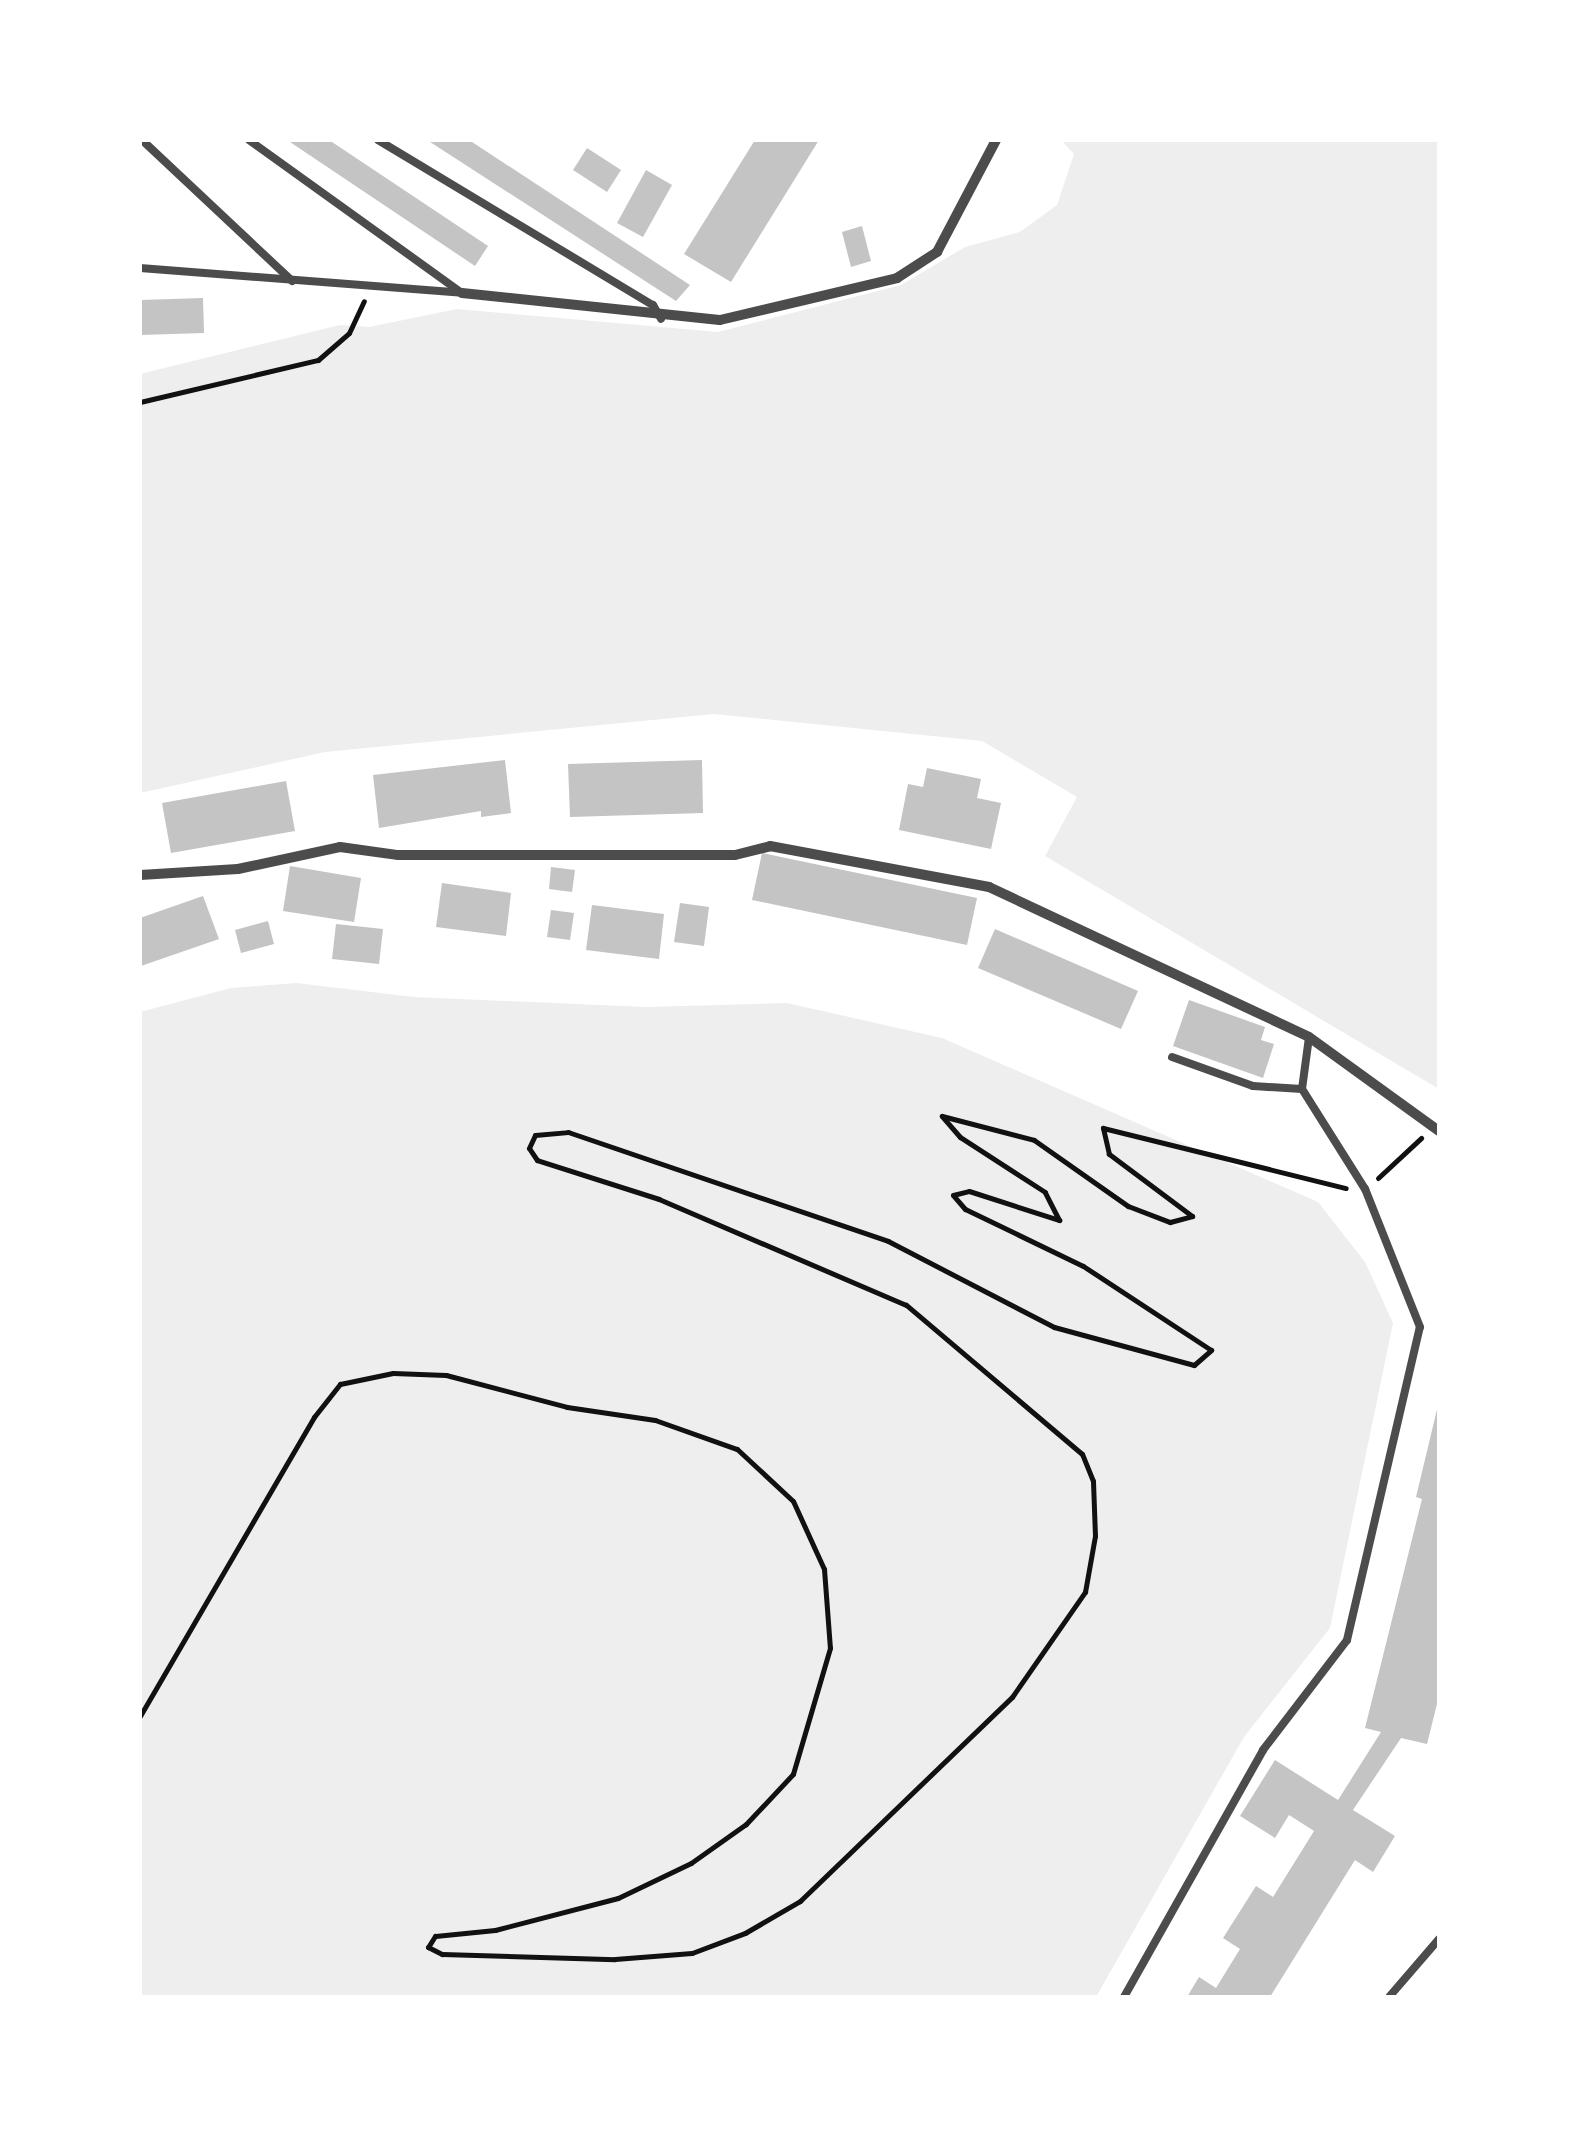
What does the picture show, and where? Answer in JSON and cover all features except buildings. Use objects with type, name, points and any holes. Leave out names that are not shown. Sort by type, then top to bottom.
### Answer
[{"type":"street","points":[[462,293],[660,319],[720,320],[897,278],[937,252],[996,140]]},
{"type":"street","points":[[140,876],[238,869],[340,847],[398,856],[482,856],[736,855],[770,846],[989,886],[1309,1037],[1435,1130]]},
{"type":"lane","points":[[142,140],[292,280]]},
{"type":"lane","points":[[249,140],[462,293]]},
{"type":"lane","points":[[378,140],[653,305],[660,319]]},
{"type":"lane","points":[[140,268],[370,289],[462,293]]},
{"type":"lane","points":[[1124,1997],[1262,1750],[1347,1640],[1420,1327],[1365,1190],[1302,1088],[1309,1037]]},
{"type":"lane","points":[[1172,1056],[1253,1086],[1302,1088]]},
{"type":"lane","points":[[1388,1997],[1439,1939]]},
{"type":"path","points":[[140,402],[318,360],[349,333],[370,289]]},
{"type":"path","points":[[140,1716],[314,1418],[340,1384],[393,1373],[446,1375],[566,1407],[655,1420],[737,1449],[793,1500],[824,1569],[830,1648],[793,1774],[746,1824],[691,1863],[618,1898],[495,1930],[435,1936],[428,1948],[442,1954],[615,1959],[692,1953],[746,1933],[800,1901],[1012,1696],[1084,1592],[1096,1536],[1093,1481],[1082,1454],[906,1305],[659,1199],[537,1160],[529,1148],[535,1134],[568,1132],[888,1240],[1054,1327],[1194,1365],[1211,1350],[1083,1266],[966,1209],[952,1195],[968,1191],[1059,1220],[1045,1192],[960,1136],[942,1116],[1034,1140],[1128,1206],[1170,1222],[1192,1216],[1109,1154],[1102,1128],[1325,1186],[1365,1190],[1435,1130]]},
{"type":"shaded area","points":[[1061,140],[1439,140],[1439,1089],[1045,856],[1077,797],[982,741],[714,714],[325,752],[140,793],[140,374],[340,325],[369,327],[457,309],[718,332],[901,285],[965,247],[1020,232],[1057,205],[1074,154]]},
{"type":"shaded area","points":[[296,983],[414,997],[646,1007],[787,1003],[942,1038],[1318,1202],[1365,1262],[1393,1323],[1330,1628],[1244,1737],[1096,1997],[140,1997],[140,1012],[231,988]]}]
